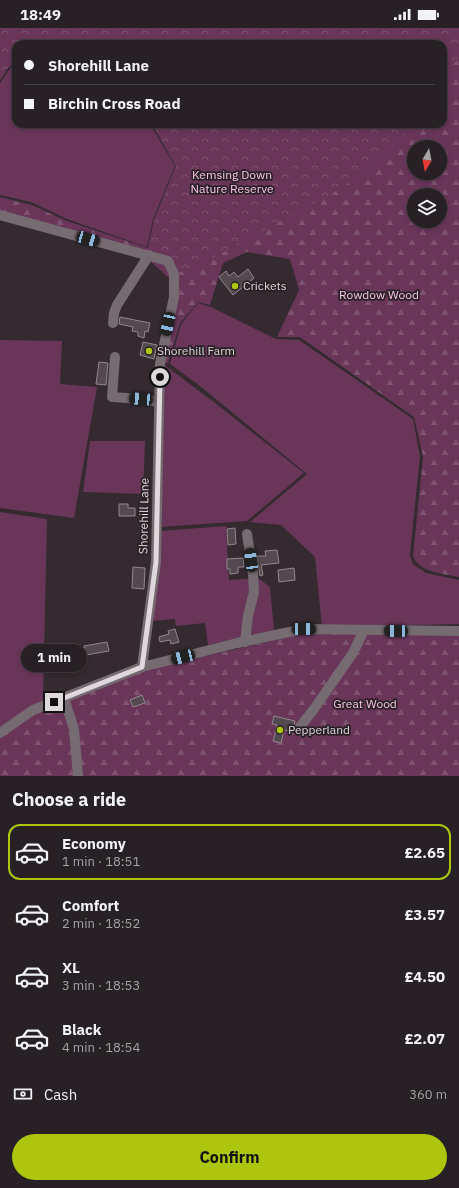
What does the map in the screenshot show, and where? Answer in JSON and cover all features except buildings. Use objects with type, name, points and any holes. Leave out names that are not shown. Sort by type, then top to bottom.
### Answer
[{"type":"street","points":[[0,215],[149,256],[117,305],[113,323]]},
{"type":"street","name":"Shorehill Lane","points":[[142,667],[156,562],[160,364],[174,297],[174,274],[168,261],[149,256]]},
{"type":"street","points":[[115,357],[112,397],[159,402]]},
{"type":"street","points":[[245,642],[248,616],[254,592],[247,534]]},
{"type":"street","points":[[0,733],[33,710],[142,667],[245,642],[304,629],[459,631]]},
{"type":"street","points":[[299,728],[353,653],[364,630]]},
{"type":"street","points":[[64,698],[74,729],[78,776]]},
{"type":"green space","name":"Rowdow Wood","points":[[0,28],[459,28],[459,577],[426,569],[420,566],[413,556],[423,457],[414,417],[300,337],[277,337],[299,290],[290,259],[247,252],[223,263],[210,305],[198,302],[180,323],[168,363],[162,363],[171,280],[150,261],[0,213],[0,197],[32,205],[67,221],[148,248],[154,220],[176,166],[154,128],[447,128],[447,40],[12,40],[12,65],[7,69],[0,80]]},
{"type":"green space","points":[[0,28],[459,28],[459,55],[447,73],[447,40],[12,40],[12,65],[7,69],[0,80]]},
{"type":"green space","points":[[12,67],[12,128],[152,128],[175,166],[153,219],[147,247],[67,219],[31,202],[0,195],[0,83]]},
{"type":"green space","name":"Kemsing Down Nature Reserve","points":[[154,128],[408,128],[364,172],[338,190],[194,268],[174,274],[168,261],[147,254],[154,220],[176,166]]},
{"type":"green space","points":[[198,303],[211,307],[276,339],[299,340],[413,419],[420,456],[410,555],[413,564],[426,573],[459,580],[459,624],[322,627],[315,557],[281,525],[250,522],[307,474],[200,386],[170,364],[181,324]]},
{"type":"green space","points":[[0,340],[62,341],[60,384],[97,387],[74,518],[0,508]]},
{"type":"green space","points":[[163,364],[304,473],[247,521],[161,527]]},
{"type":"green space","points":[[90,441],[145,441],[143,494],[83,492]]},
{"type":"green space","points":[[0,512],[47,519],[43,703],[0,731]]},
{"type":"green space","points":[[226,526],[229,580],[258,578],[270,587],[274,630],[208,645],[205,623],[176,626],[175,619],[151,621],[160,531]]},
{"type":"green space","name":"Great Wood","points":[[459,631],[459,776],[0,776],[0,736],[33,712],[143,670],[302,634]]},
{"type":"place","name":"Crickets","points":[[235,286]]},
{"type":"place","name":"Shorehill Farm","points":[[149,351]]},
{"type":"place","name":"Pepperland","points":[[280,730]]},
{"type":"route","points":[[54,702],[142,667],[156,562],[160,377]]}]
